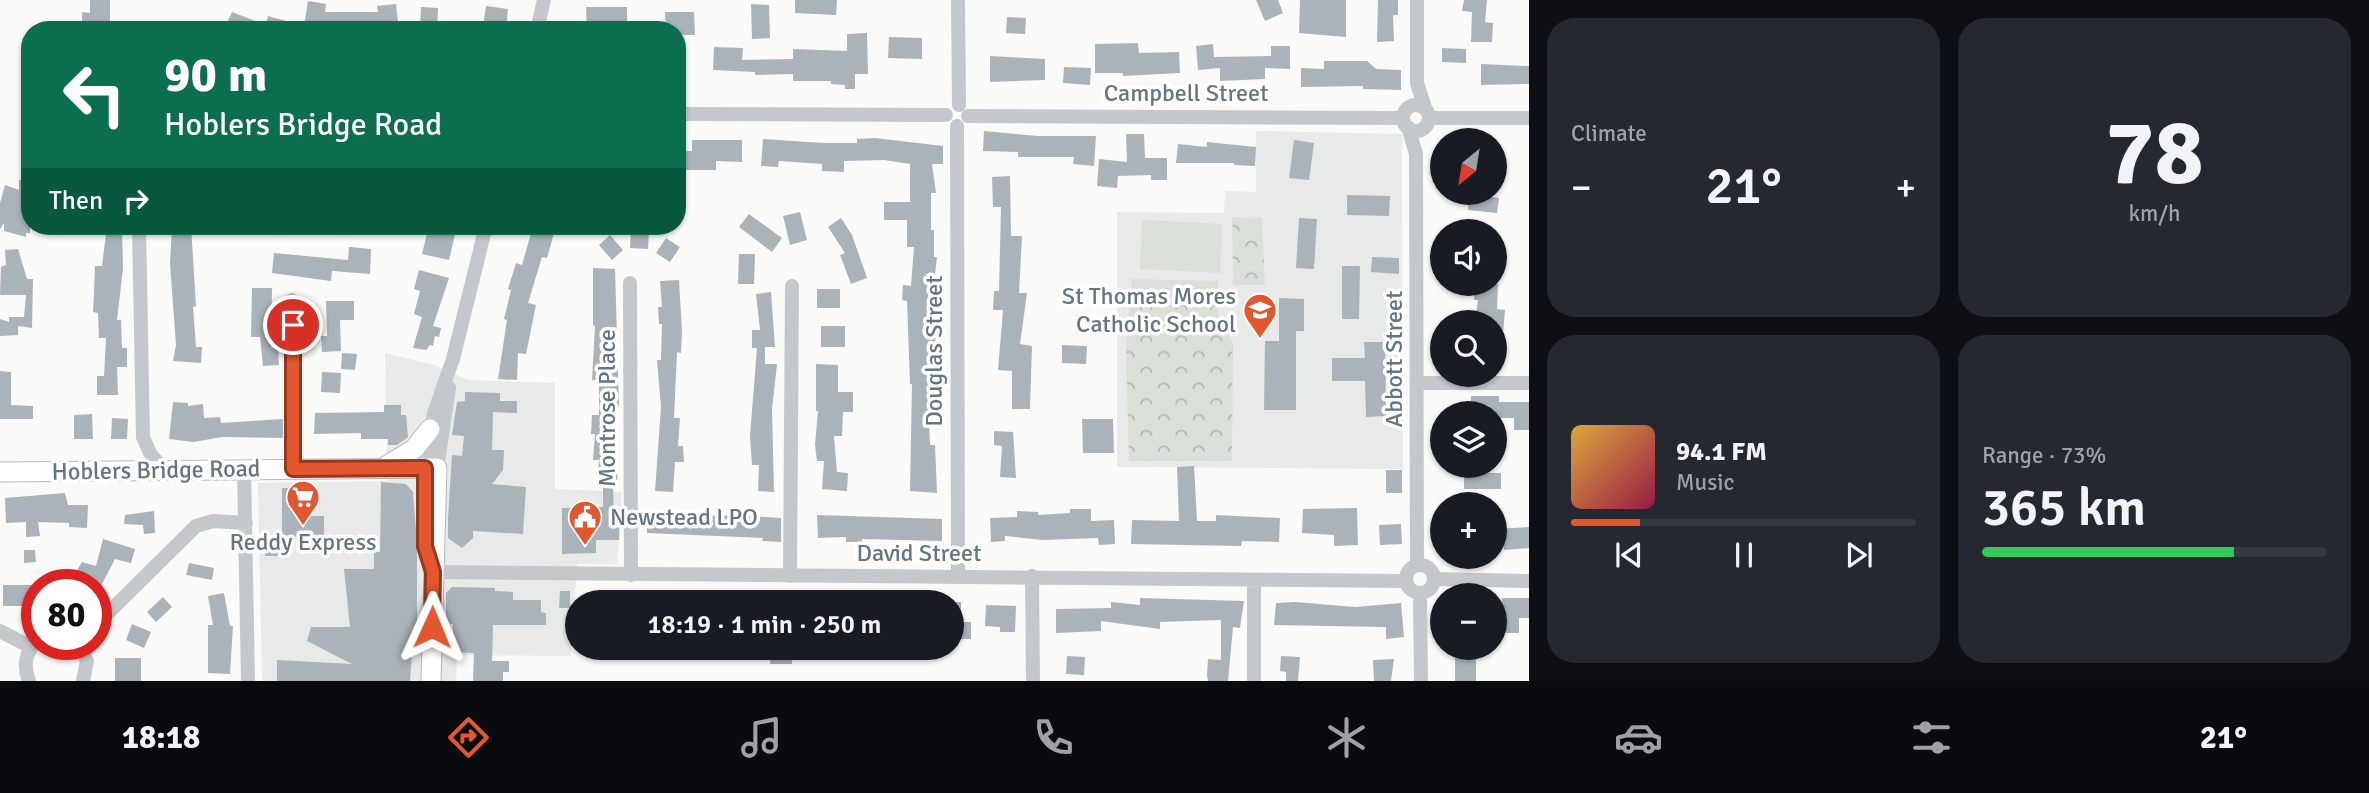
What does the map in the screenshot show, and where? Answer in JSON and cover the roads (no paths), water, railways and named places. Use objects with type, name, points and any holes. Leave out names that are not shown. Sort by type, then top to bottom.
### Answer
[{"type":"highway","points":[[382,468],[414,449],[430,429]]},
{"type":"highway","name":"Hoblers Bridge Road","points":[[0,472],[431,468]]},
{"type":"highway","points":[[431,468],[437,545],[433,572],[431,681]]},
{"type":"street","name":"Douglas Street","points":[[958,0],[958,576]]},
{"type":"street","points":[[1418,0],[1417,83],[1426,118]]},
{"type":"street","points":[[538,21],[539,1]]},
{"type":"street","points":[[1406,117],[1417,83]]},
{"type":"street","points":[[1406,117],[1417,105],[1426,118]]},
{"type":"street","name":"Campbell Street","points":[[686,114],[1406,117]]},
{"type":"street","points":[[1406,117],[1415,130],[1426,118],[1529,118]]},
{"type":"street","name":"Abbott Street","points":[[1406,117],[1416,154],[1417,565]]},
{"type":"street","name":"Abbott Street","points":[[1416,154],[1426,118]]},
{"type":"street","points":[[139,235],[143,437],[151,455],[165,470]]},
{"type":"street","points":[[431,468],[453,359],[484,235]]},
{"type":"street","name":"Montrose Place","points":[[630,283],[631,575]]},
{"type":"street","points":[[790,576],[792,286]]},
{"type":"street","points":[[292,300],[293,469]]},
{"type":"street","points":[[431,468],[430,429],[453,359]]},
{"type":"street","points":[[1416,383],[1529,383]]},
{"type":"street","points":[[244,469],[248,681]]},
{"type":"street","points":[[112,609],[195,526],[214,521],[246,523]]},
{"type":"street","points":[[1417,565],[1429,568],[1434,579],[1430,589],[1420,594],[1410,590],[1405,580],[1408,570],[1417,565]]},
{"type":"street","name":"David Street","points":[[433,572],[1405,580]]},
{"type":"street","points":[[1032,576],[1032,681]]},
{"type":"street","points":[[1434,579],[1529,581]]},
{"type":"street","points":[[1254,580],[1254,681]]},
{"type":"street","points":[[1420,594],[1420,681]]},
{"type":"street","points":[[0,631],[21,639]]},
{"type":"street","points":[[27,660],[25,664],[29,681]]},
{"type":"street","points":[[83,681],[87,660]]},
{"type":"place","name":"St Thomas Mores Catholic School","points":[[1260,340]]},
{"type":"place","name":"Reddy Express","points":[[303,527]]},
{"type":"place","name":"Newstead LPO","points":[[585,547]]}]
